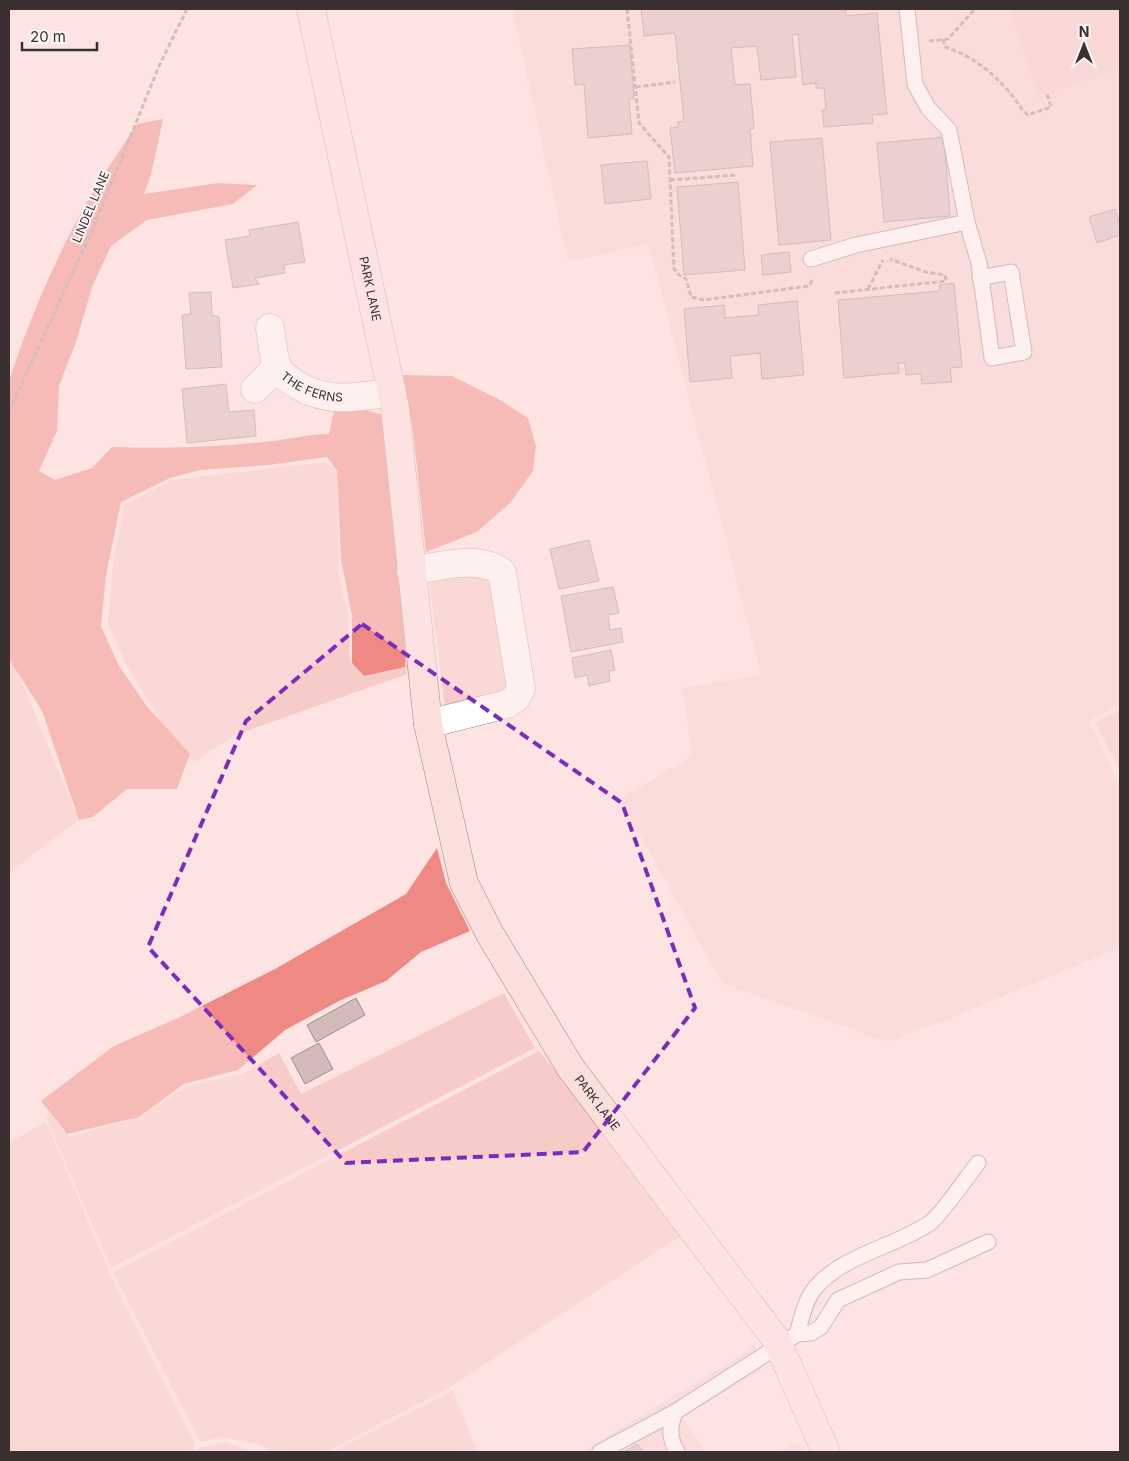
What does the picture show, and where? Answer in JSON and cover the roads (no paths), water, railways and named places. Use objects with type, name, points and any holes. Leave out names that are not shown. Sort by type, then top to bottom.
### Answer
[{"type":"main road","name":"PARK LANE","points":[[311,9],[392,392],[428,724],[464,883],[490,934],[570,1067],[788,1340],[826,1452]]},
{"type":"street","name":"THE FERNS","points":[[270,328],[278,367],[291,381],[325,397],[343,398],[392,392]]},
{"type":"street","points":[[255,389],[278,367]]},
{"type":"street","points":[[411,571],[473,563],[493,566],[502,572],[521,688],[516,698],[506,704],[428,724]]},
{"type":"lane","points":[[907,9],[914,84],[928,108],[949,130],[967,222],[979,263],[980,278],[992,358],[1024,352],[1011,272],[980,278]]},
{"type":"lane","points":[[818,257],[864,243],[967,222]]},
{"type":"lane","points":[[788,1340],[814,1289],[851,1263],[932,1222],[978,1163]]},
{"type":"lane","points":[[600,1452],[675,1412],[788,1340],[810,1333],[821,1327],[838,1300],[899,1272],[927,1270],[988,1242]]},
{"type":"lane","points":[[675,1412],[670,1428],[670,1440],[677,1452]]}]
